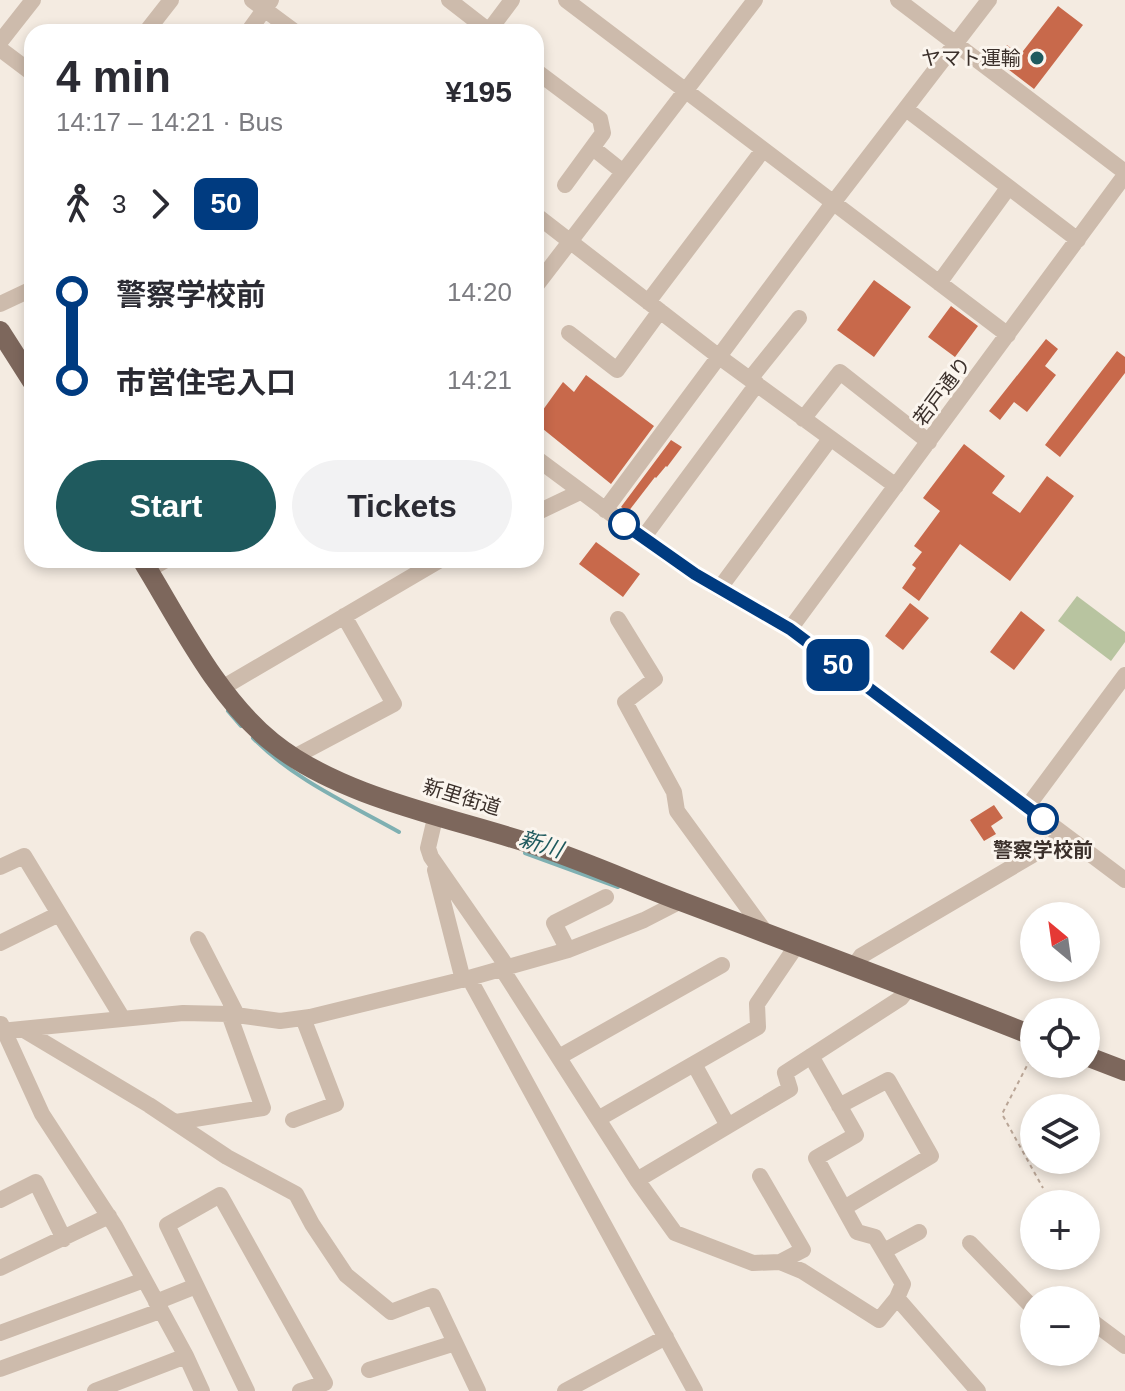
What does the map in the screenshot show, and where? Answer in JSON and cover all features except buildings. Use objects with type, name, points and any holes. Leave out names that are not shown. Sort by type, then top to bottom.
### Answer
[{"type":"main road","points":[[0,331],[24,368]]},
{"type":"main road","name":"新里街道","points":[[155,568],[222,688],[274,744],[316,770],[343,783],[544,848],[675,905],[766,933],[794,949],[854,966],[905,992],[1020,1031]]},
{"type":"main road","points":[[1100,1061],[1125,1071]]},
{"type":"street","points":[[0,42],[33,0]]},
{"type":"street","points":[[152,24],[171,0]]},
{"type":"street","points":[[449,0],[478,24]]},
{"type":"street","points":[[494,24],[512,0]]},
{"type":"street","points":[[566,0],[1008,335]]},
{"type":"street","points":[[544,275],[755,0]]},
{"type":"street","points":[[898,0],[1125,174]]},
{"type":"street","points":[[605,510],[833,203],[989,0]]},
{"type":"street","points":[[252,24],[262,3],[286,24]]},
{"type":"street","points":[[0,49],[24,67]]},
{"type":"street","points":[[544,83],[600,119],[603,133],[565,185]]},
{"type":"street","points":[[906,109],[1078,240]]},
{"type":"street","points":[[593,148],[623,172]]},
{"type":"street","points":[[569,333],[617,370],[654,307],[763,150]]},
{"type":"street","name":"若戸通り","points":[[790,629],[1125,174]]},
{"type":"street","points":[[939,283],[1008,188]]},
{"type":"street","points":[[544,221],[718,356],[896,486]]},
{"type":"street","points":[[0,304],[24,293]]},
{"type":"street","points":[[643,538],[799,318]]},
{"type":"street","points":[[803,419],[840,372],[929,442]]},
{"type":"street","points":[[719,589],[830,439]]},
{"type":"street","points":[[544,464],[643,538],[719,589],[790,629],[1125,880]]},
{"type":"street","points":[[544,509],[580,492]]},
{"type":"street","points":[[222,688],[426,568]]},
{"type":"street","points":[[294,757],[394,704],[344,616]]},
{"type":"street","points":[[618,619],[655,679],[625,702],[674,792],[677,811],[766,933]]},
{"type":"street","points":[[1027,807],[1125,675]]},
{"type":"street","points":[[436,814],[430,846],[466,979],[695,1391]]},
{"type":"street","points":[[854,966],[861,956],[1053,843],[1062,833]]},
{"type":"street","points":[[430,846],[598,1119],[675,1233],[753,1263],[780,1262],[802,1271],[879,1320],[897,1298],[903,1284],[875,1237],[857,1232],[816,1158],[856,1135],[811,1056]]},
{"type":"street","points":[[0,867],[24,856],[123,1019]]},
{"type":"street","points":[[568,950],[554,923],[606,897]]},
{"type":"street","points":[[202,1391],[109,1216],[42,1114],[1,1028],[22,1029],[183,1013],[233,1014],[280,1021],[303,1018],[466,979],[568,950],[675,905]]},
{"type":"street","points":[[0,943],[59,914]]},
{"type":"street","points":[[176,1122],[263,1108],[233,1014],[198,939]]},
{"type":"street","points":[[598,1119],[758,1027],[757,1004],[794,949]]},
{"type":"street","points":[[559,1057],[722,965]]},
{"type":"street","points":[[637,1180],[790,1089],[785,1073],[905,992]]},
{"type":"street","points":[[293,1120],[336,1104],[303,1018]]},
{"type":"street","points":[[22,1029],[176,1122],[227,1157],[296,1194],[346,1275],[391,1312],[433,1296],[478,1391]]},
{"type":"street","points":[[694,1064],[728,1126]]},
{"type":"street","points":[[839,1106],[888,1080],[931,1156],[844,1208]]},
{"type":"street","points":[[760,1176],[803,1250],[780,1262]]},
{"type":"street","points":[[0,1200],[36,1182],[64,1239]]},
{"type":"street","points":[[247,1391],[167,1225],[220,1195],[325,1383],[300,1391]]},
{"type":"street","points":[[0,1268],[109,1216]]},
{"type":"street","points":[[884,1251],[919,1232]]},
{"type":"street","points":[[970,1243],[1020,1295]]},
{"type":"street","points":[[0,1333],[144,1280]]},
{"type":"street","points":[[0,1369],[158,1307],[196,1286]]},
{"type":"street","points":[[897,1298],[978,1391]]},
{"type":"street","points":[[1100,1327],[1125,1346]]},
{"type":"street","points":[[565,1391],[666,1337]]},
{"type":"street","points":[[369,1370],[455,1343]]},
{"type":"street","points":[[95,1391],[186,1356]]},
{"type":"path","points":[[1021,1078],[1002,1114],[1043,1188]]},
{"type":"green space","points":[[1077,596],[1125,632],[1125,642],[1111,661],[1058,621]]},
{"type":"waterway","name":"新川","points":[[228,711],[241,726]]},
{"type":"waterway","name":"新川","points":[[253,738],[304,778],[399,832]]},
{"type":"waterway","name":"新川","points":[[525,853],[618,887]]},
{"type":"bus line","name":"50","points":[[624,524],[695,574],[790,629],[1043,819]]},
{"type":"place","name":"ヤマト運輸","points":[[1037,58]]},
{"type":"place","name":"警察学校前","points":[[1043,819]]}]
